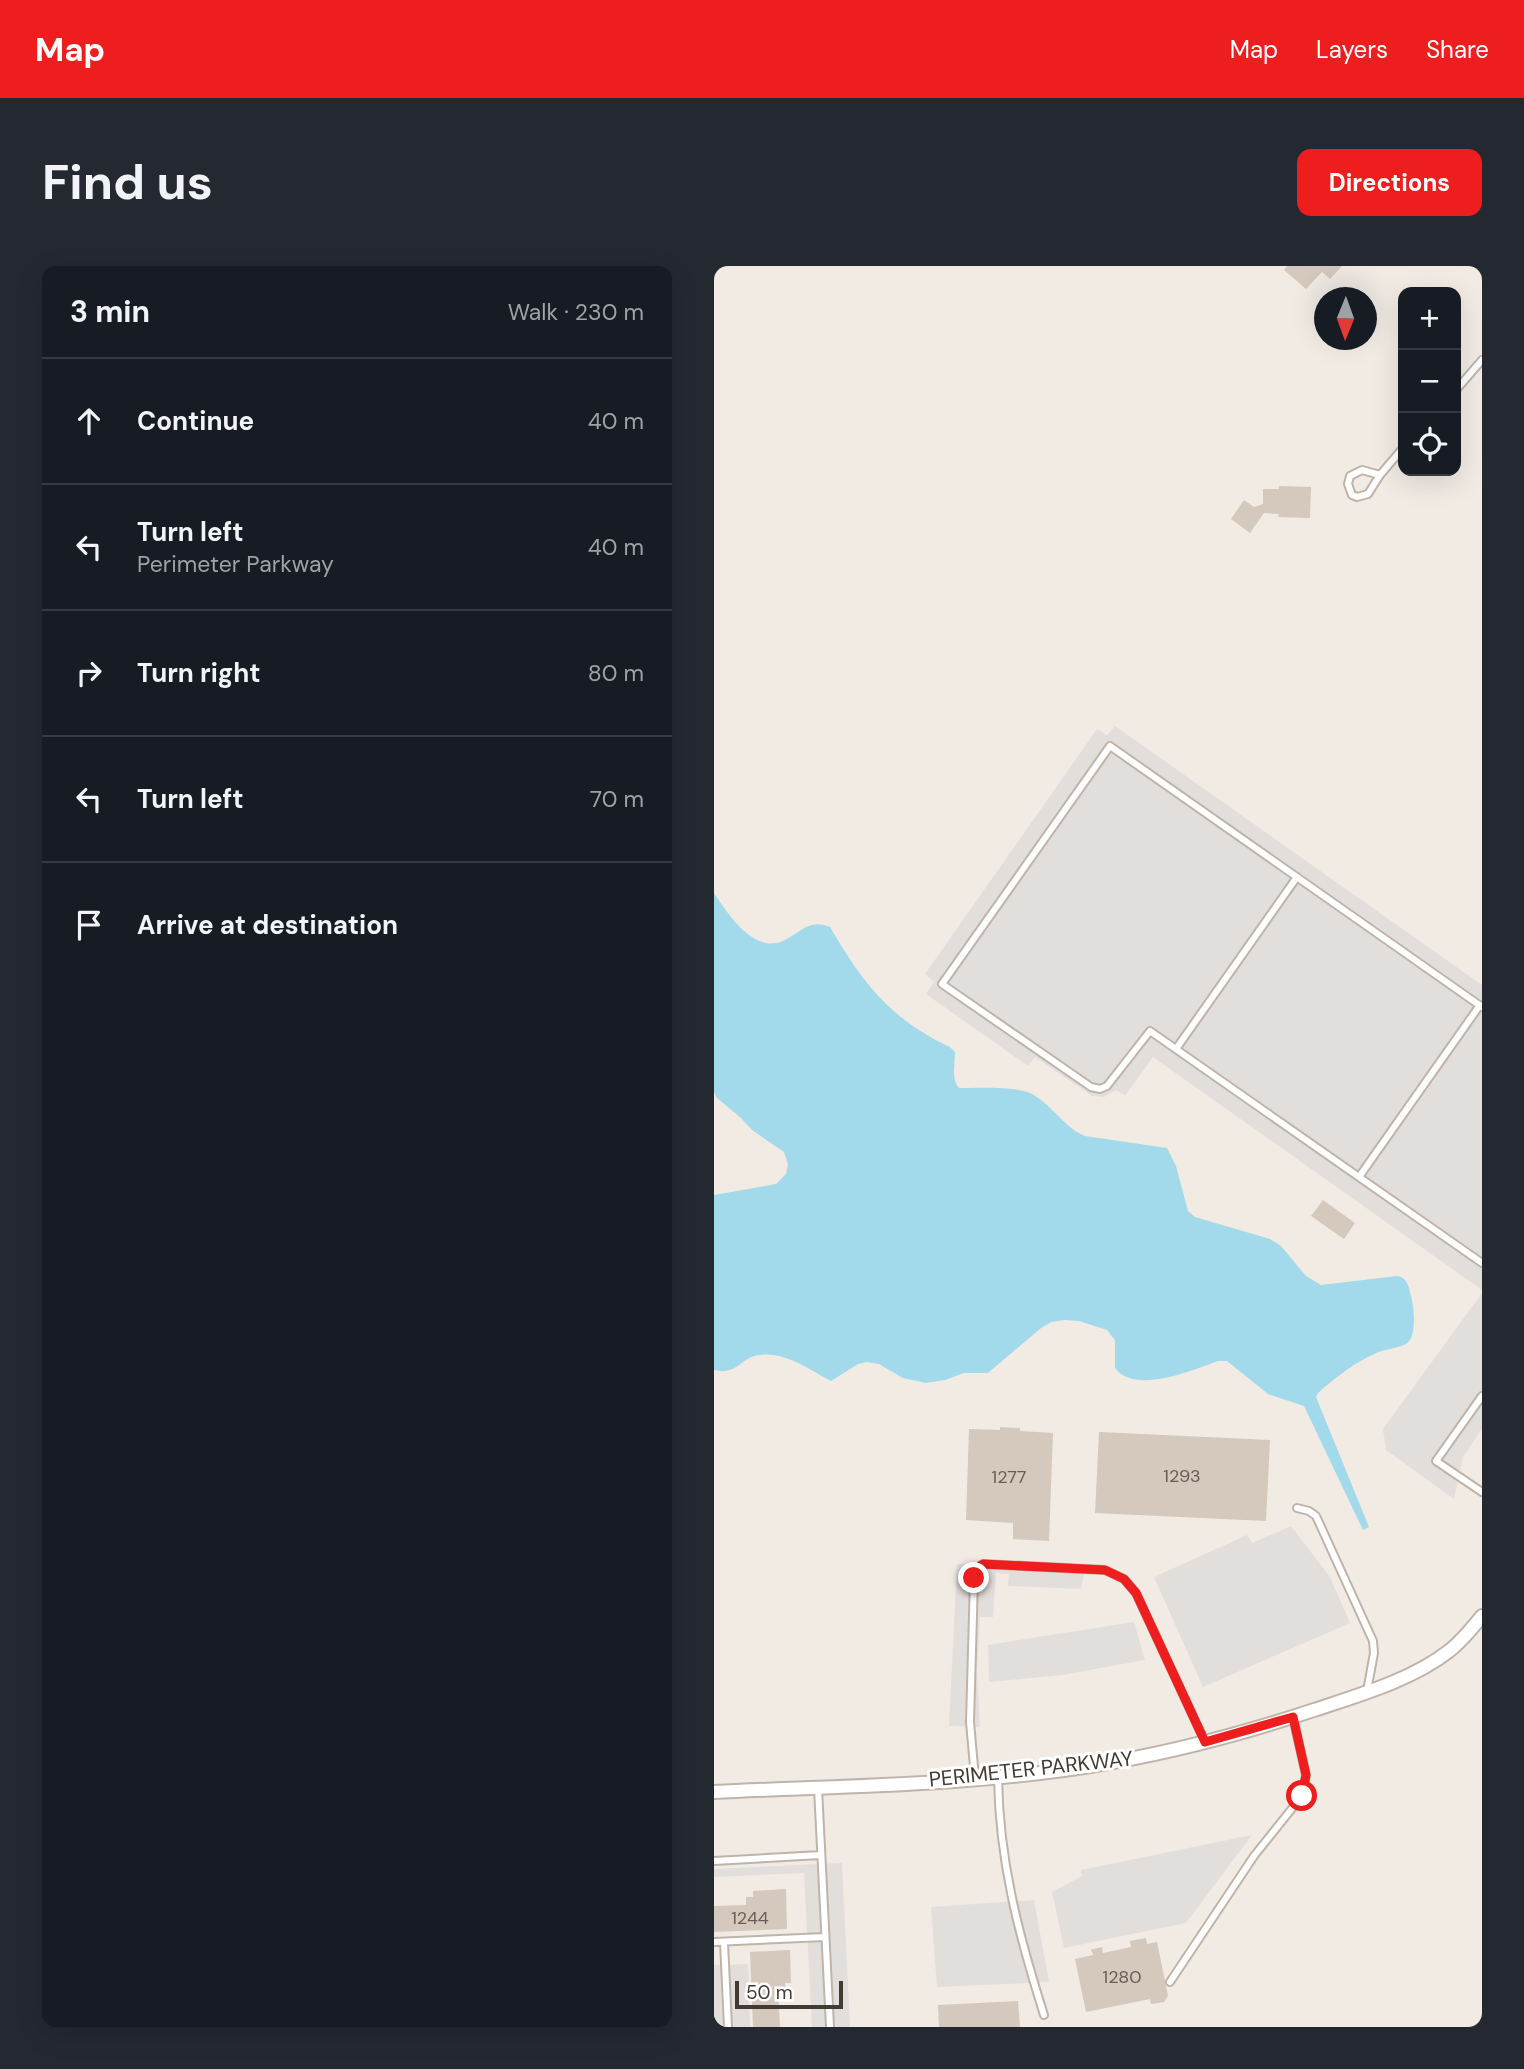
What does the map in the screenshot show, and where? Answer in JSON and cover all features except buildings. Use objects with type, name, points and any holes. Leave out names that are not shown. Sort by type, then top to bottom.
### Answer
[{"type":"street","name":"PERIMETER PARKWAY","points":[[714,1792],[998,1777],[1106,1763],[1205,1742],[1293,1717],[1367,1691],[1431,1663],[1450,1650],[1482,1615]]},
{"type":"lane","points":[[1461,384],[1482,360]]},
{"type":"lane","points":[[1380,475],[1362,470],[1355,472],[1350,476],[1348,489],[1352,495],[1364,496],[1375,486],[1380,475],[1398,454]]},
{"type":"lane","points":[[1359,1177],[1481,1006],[1110,746],[942,984],[1091,1087],[1100,1089],[1107,1086],[1150,1031],[1482,1264]]},
{"type":"lane","points":[[1176,1049],[1297,877]]},
{"type":"lane","points":[[1482,1396],[1436,1461],[1482,1492]]},
{"type":"lane","points":[[1297,1508],[1316,1516],[1373,1641],[1374,1653],[1367,1691]]},
{"type":"lane","points":[[975,1778],[970,1722],[974,1578],[975,1569],[983,1564],[1105,1570],[1124,1579],[1136,1593],[1205,1742]]},
{"type":"lane","points":[[1170,1982],[1254,1856],[1302,1796],[1306,1775],[1293,1717]]},
{"type":"lane","points":[[998,1777],[998,1812],[1019,1935],[1044,2015]]},
{"type":"lane","points":[[818,1787],[830,2027]]},
{"type":"lane","points":[[714,1861],[821,1855]]},
{"type":"lane","points":[[714,1942],[825,1937]]},
{"type":"lane","points":[[724,1942],[729,2027]]},
{"type":"shaded area","points":[[1115,726],[1482,985],[1482,1290],[1153,1057],[1125,1096],[1116,1090],[1104,1097],[1092,1096],[1035,1057],[1028,1066],[926,994],[934,982],[925,974],[1097,729],[1107,735]]},
{"type":"shaded area","points":[[1482,1293],[1482,1429],[1463,1457],[1454,1499],[1386,1450],[1383,1429]]},
{"type":"shaded area","points":[[1291,1526],[1330,1577],[1350,1623],[1203,1687],[1154,1577],[1247,1535],[1252,1543]]},
{"type":"shaded area","points":[[957,1564],[1086,1564],[1081,1589],[1008,1586],[1009,1574],[996,1573],[993,1617],[980,1617],[977,1670],[980,1727],[949,1726]]},
{"type":"shaded area","points":[[1134,1622],[1145,1660],[1062,1675],[989,1682],[988,1645]]},
{"type":"shaded area","points":[[1252,1835],[1186,1923],[1064,1948],[1052,1892],[1082,1876],[1081,1870]]},
{"type":"shaded area","points":[[842,1863],[850,2027],[812,2027],[804,1873],[714,1877],[714,1869]]},
{"type":"shaded area","points":[[1034,1900],[1049,1982],[937,1987],[931,1907]]},
{"type":"shaded area","points":[[748,1964],[750,2027],[714,2027],[714,1965]]},
{"type":"water","points":[[714,893],[743,930],[763,942],[785,940],[811,925],[830,927],[866,982],[894,1011],[955,1052],[954,1076],[959,1088],[1015,1089],[1030,1093],[1038,1097],[1070,1127],[1085,1136],[1167,1148],[1176,1166],[1188,1211],[1195,1217],[1270,1239],[1281,1246],[1306,1276],[1321,1285],[1397,1276],[1404,1279],[1409,1286],[1413,1307],[1414,1321],[1410,1340],[1404,1345],[1360,1361],[1332,1381],[1316,1397],[1369,1527],[1363,1530],[1304,1406],[1268,1394],[1227,1361],[1218,1361],[1165,1378],[1136,1380],[1124,1376],[1115,1368],[1115,1340],[1107,1330],[1079,1321],[1051,1322],[988,1373],[964,1373],[926,1383],[903,1378],[879,1364],[867,1362],[858,1364],[831,1381],[797,1362],[769,1355],[753,1356],[728,1370],[714,1370],[714,1195],[776,1184],[786,1174],[788,1164],[784,1152],[752,1130],[717,1098],[714,1092]]},
{"type":"route","points":[[974,1578],[975,1569],[983,1564],[1105,1570],[1124,1579],[1136,1593],[1205,1742],[1293,1717],[1306,1775],[1302,1796]]}]
